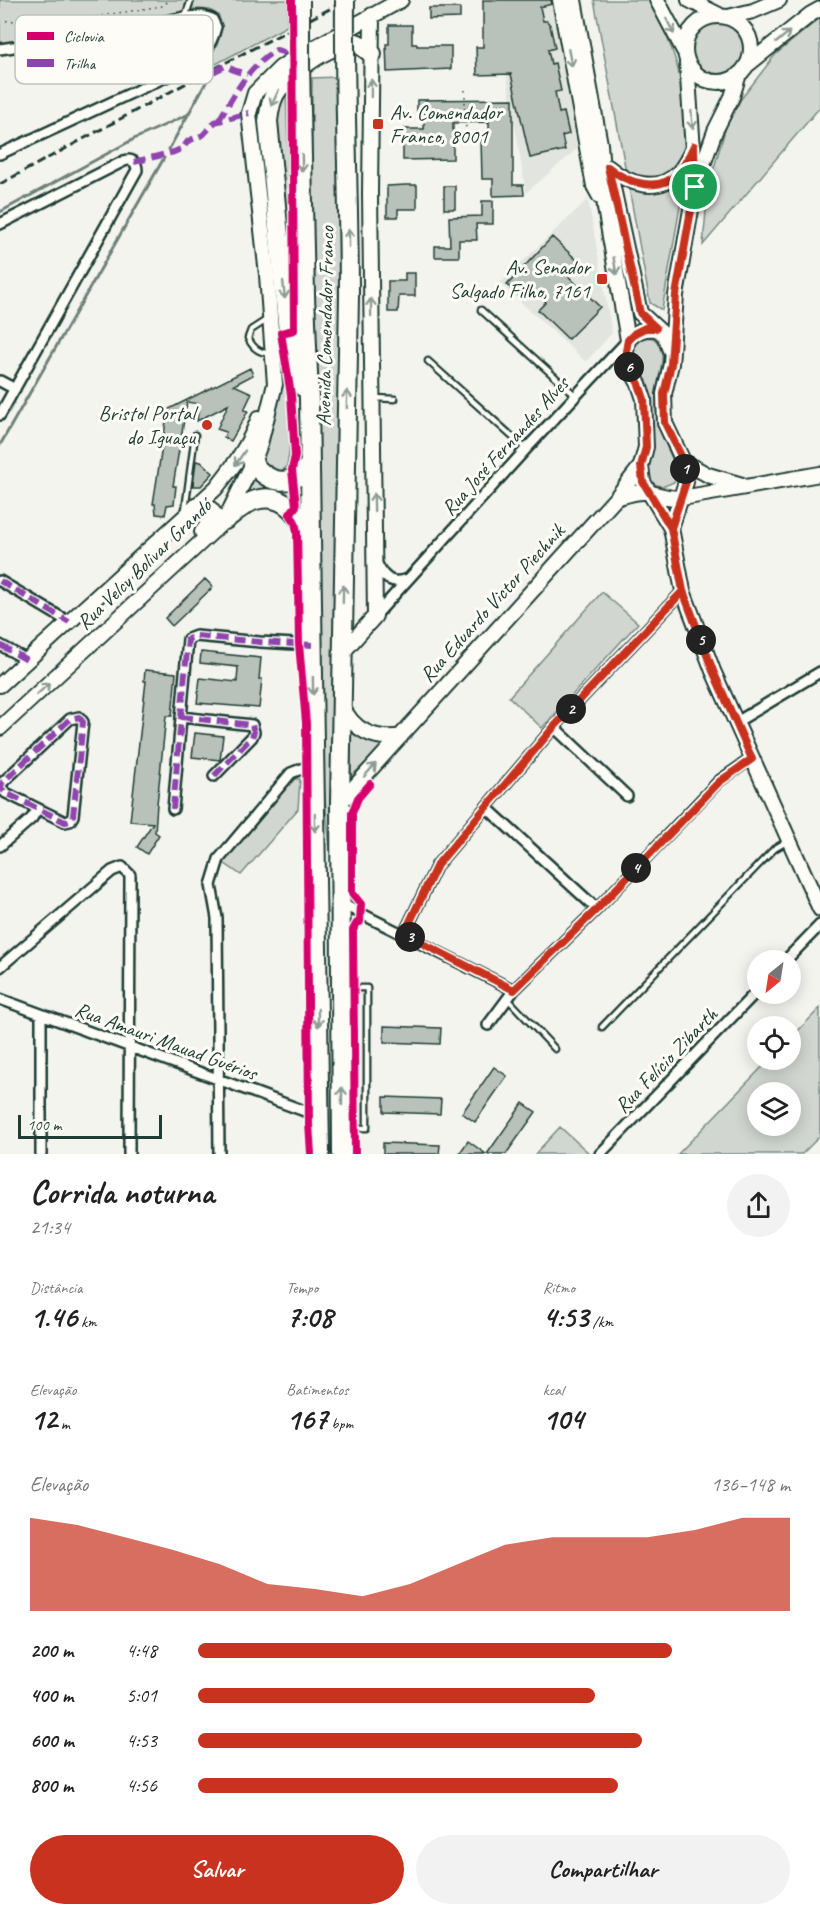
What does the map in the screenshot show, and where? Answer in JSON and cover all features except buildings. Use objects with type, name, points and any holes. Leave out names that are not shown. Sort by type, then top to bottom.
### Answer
[{"type":"highway","name":"Avenida Comendador Franco","points":[[300,0],[309,399],[320,1154]]},
{"type":"highway","name":"Avenida Comendador Franco","points":[[342,1154],[340,803],[350,212],[344,78],[345,0]]},
{"type":"highway","points":[[309,399],[299,380],[288,332],[268,121],[273,97],[287,78],[314,58],[339,44],[355,43],[372,46]]},
{"type":"highway","points":[[253,463],[265,477],[275,481],[284,481],[304,472],[310,464]]},
{"type":"highway","points":[[225,520],[257,500],[276,500],[293,509],[302,520],[311,544]]},
{"type":"highway","points":[[320,1113],[332,1121],[335,1154]]},
{"type":"main road","name":"Rua Velcy Bolivar Grandó","points":[[0,728],[225,520],[253,463],[276,384],[249,113],[255,93],[273,74],[290,62],[401,0]]},
{"type":"main road","points":[[560,0],[594,186],[605,208]]},
{"type":"main road","points":[[574,0],[600,144],[605,208],[628,340],[627,363],[639,384],[644,399],[646,447],[641,466],[643,482],[671,528],[683,591],[713,671],[820,909]]},
{"type":"main road","points":[[657,0],[692,70],[700,77],[720,82],[730,80],[820,9]]},
{"type":"main road","points":[[671,528],[686,482],[683,460],[665,423],[664,394],[671,364],[676,295],[695,187],[715,131],[732,97],[751,47],[749,38],[737,22],[689,0]]},
{"type":"main road","points":[[695,187],[694,146],[685,56],[686,36],[692,27],[708,16],[753,11],[779,0]]},
{"type":"main road","name":"Avenida Comendador Franco","points":[[372,15],[370,193],[375,616]]},
{"type":"main road","points":[[356,24],[366,31],[372,46]]},
{"type":"main road","points":[[600,144],[608,167],[640,313],[664,335],[671,351]]},
{"type":"main road","points":[[608,167],[618,176],[636,184],[654,185],[669,180],[678,173],[694,146]]},
{"type":"main road","points":[[656,328],[676,295]]},
{"type":"main road","points":[[628,340],[645,328],[656,328]]},
{"type":"main road","name":"Rua Velcy Bolivar Grandó","points":[[0,685],[197,505],[234,466],[250,443],[261,412],[273,359]]},
{"type":"main road","points":[[683,460],[708,475],[747,486]]},
{"type":"main road","name":"Rua Eduardo Victor Piechnik","points":[[340,803],[616,498],[641,466]]},
{"type":"main road","points":[[616,498],[635,492],[649,492],[659,497],[682,498],[820,474]]},
{"type":"main road","points":[[173,566],[213,516],[214,513],[210,508],[197,505]]},
{"type":"main road","points":[[343,652],[375,616]]},
{"type":"main road","points":[[341,702],[345,713],[354,725],[365,732],[382,737],[401,736]]},
{"type":"street","points":[[213,22],[216,27],[213,40]]},
{"type":"street","points":[[0,49],[15,47]]},
{"type":"street","points":[[0,154],[151,84]]},
{"type":"street","points":[[0,224],[128,159],[134,162],[137,170],[0,415]]},
{"type":"street","name":"Rua José Fernandes Alves","points":[[375,616],[628,340]]},
{"type":"street","points":[[0,381],[15,389]]},
{"type":"street","points":[[375,560],[386,578],[394,582],[410,578]]},
{"type":"street","points":[[0,581],[69,622]]},
{"type":"street","points":[[404,934],[437,865],[554,727],[683,591]]},
{"type":"street","points":[[173,809],[188,639],[196,636],[312,645]]},
{"type":"street","points":[[0,645],[27,660]]},
{"type":"street","points":[[735,723],[820,672]]},
{"type":"street","points":[[79,717],[83,722],[74,816],[70,821],[65,822],[37,809],[6,793],[1,788],[2,783],[70,719],[79,717]]},
{"type":"street","points":[[182,717],[252,725],[254,732],[252,737],[214,776]]},
{"type":"street","points":[[554,727],[627,796]]},
{"type":"street","points":[[488,1025],[514,990],[597,909],[719,782],[752,759]]},
{"type":"street","points":[[219,1154],[217,918],[211,885],[219,859],[291,773],[314,764]]},
{"type":"street","points":[[486,807],[597,909]]},
{"type":"street","points":[[0,846],[32,818],[37,809]]},
{"type":"street","points":[[0,967],[112,871],[122,867],[130,875],[129,1154]]},
{"type":"street","points":[[340,903],[514,990]]},
{"type":"street","points":[[796,950],[820,925]]},
{"type":"street","name":"Rua Amauri Mauad Guérios","points":[[0,999],[310,1113],[320,1113]]},
{"type":"street","name":"Rua Felício Zibarth","points":[[600,1154],[747,1001]]},
{"type":"street","points":[[41,1014],[41,1154]]},
{"type":"lane","points":[[186,15],[191,0]]},
{"type":"lane","points":[[481,310],[576,396]]},
{"type":"lane","points":[[270,318],[251,330],[248,338],[252,347],[273,359]]},
{"type":"lane","points":[[428,361],[526,449]]},
{"type":"lane","points":[[373,398],[395,399]]},
{"type":"lane","points":[[185,516],[195,435]]},
{"type":"lane","points":[[602,1027],[774,849],[788,840]]},
{"type":"lane","points":[[341,988],[367,988],[367,1128],[342,1128]]},
{"type":"lane","points":[[507,998],[555,1049]]},
{"type":"path","points":[[106,15],[162,6],[170,0]]},
{"type":"path","points":[[0,21],[15,21]]},
{"type":"path","points":[[465,90],[465,124],[469,133]]},
{"type":"shaded area","points":[[0,0],[287,0],[287,26],[213,66],[213,52],[219,39],[220,24],[219,16],[210,10],[198,9],[174,15],[15,15],[15,42],[0,44]]},
{"type":"shaded area","points":[[494,0],[552,0],[577,149],[526,193]]},
{"type":"shaded area","points":[[594,0],[649,0],[671,47],[680,76],[689,136],[681,160],[670,172],[659,178],[642,178],[626,172]]},
{"type":"shaded area","points":[[820,18],[820,107],[703,245],[708,188],[726,127],[741,99],[775,55]]},
{"type":"shaded area","points":[[711,20],[723,20],[738,28],[746,43],[746,55],[738,70],[723,78],[711,78],[696,70],[688,55],[688,43],[696,28]]},
{"type":"shaded area","points":[[337,77],[344,212],[334,892],[322,767],[311,298],[312,78]]},
{"type":"shaded area","points":[[286,87],[292,294],[298,295],[300,349],[296,351],[272,128]]},
{"type":"shaded area","points":[[685,178],[662,310],[650,303],[629,188],[644,191],[658,190]]},
{"type":"shaded area","points":[[588,199],[612,333],[586,362],[500,283]]},
{"type":"shaded area","points":[[643,337],[653,338],[661,350],[662,364],[656,395],[657,418],[677,471],[674,482],[662,487],[650,482],[647,477],[643,379],[632,358],[633,343]]},
{"type":"shaded area","points":[[282,355],[290,443],[286,468],[277,473],[262,461],[275,414]]},
{"type":"shaded area","points":[[252,470],[291,484],[292,504],[241,502]]},
{"type":"shaded area","points":[[602,592],[638,623],[542,728],[509,697]]},
{"type":"shaded area","points":[[351,733],[370,742],[388,743],[351,776]]},
{"type":"shaded area","points":[[293,779],[300,779],[298,809],[241,875],[221,861]]},
{"type":"shaded area","points":[[820,1008],[820,1136],[802,1154],[678,1154],[747,1083],[747,1136],[801,1136],[801,1082],[748,1082],[759,1070],[801,1070],[801,1028]]},
{"type":"shaded area","points":[[560,1127],[590,1154],[535,1154]]},
{"type":"waterway","points":[[169,149],[205,84]]},
{"type":"waterway","points":[[0,212],[134,139],[189,114]]},
{"type":"waterway","points":[[0,445],[164,158]]},
{"type":"railway","points":[[213,69],[347,0]]},
{"type":"railway","points":[[0,184],[185,84]]},
{"type":"marked path","points":[[219,120],[243,81],[266,57],[276,50],[283,52],[290,61]]},
{"type":"marked path","points":[[213,72],[225,66],[247,74]]},
{"type":"marked path","points":[[134,162],[174,152],[183,148],[188,141],[203,135],[215,122],[249,113]]},
{"type":"marked path","points":[[0,581],[69,622]]},
{"type":"marked path","points":[[173,809],[188,639],[196,636],[312,645]]},
{"type":"marked path","points":[[0,645],[27,660]]},
{"type":"marked path","points":[[79,717],[83,722],[73,816],[70,821],[65,822],[6,793],[1,788],[2,783],[70,719],[79,717]]},
{"type":"marked path","points":[[181,717],[252,725],[254,732],[252,737],[214,776]]},
{"type":"cycle path","points":[[292,0],[294,330],[281,333],[291,395],[295,456],[292,470],[296,506],[290,514],[297,532],[299,644],[306,723],[311,1154]]},
{"type":"cycle path","points":[[355,1154],[353,930],[360,922],[361,904],[352,893],[352,813],[358,798],[370,784]]},
{"type":"place","name":"Av. Comendador Franco, 8001","points":[[378,124]]},
{"type":"place","name":"Av. Senador Salgado Filho, 7161","points":[[602,279]]},
{"type":"place","name":"Bristol Portal do Iguaçu","points":[[207,425]]},
{"type":"route","points":[[695,187],[676,295],[671,364],[664,394],[665,423],[683,460],[686,474],[682,498],[671,528],[683,591],[554,727],[437,865],[404,934],[514,990],[597,909],[719,782],[752,759],[713,671],[683,591],[671,528],[643,482],[641,466],[646,447],[644,399],[639,384],[627,363],[626,351],[628,340],[635,333],[645,328],[656,328],[640,313],[608,167],[618,176],[636,184],[654,185],[669,180],[678,173],[694,146],[695,187]]}]
